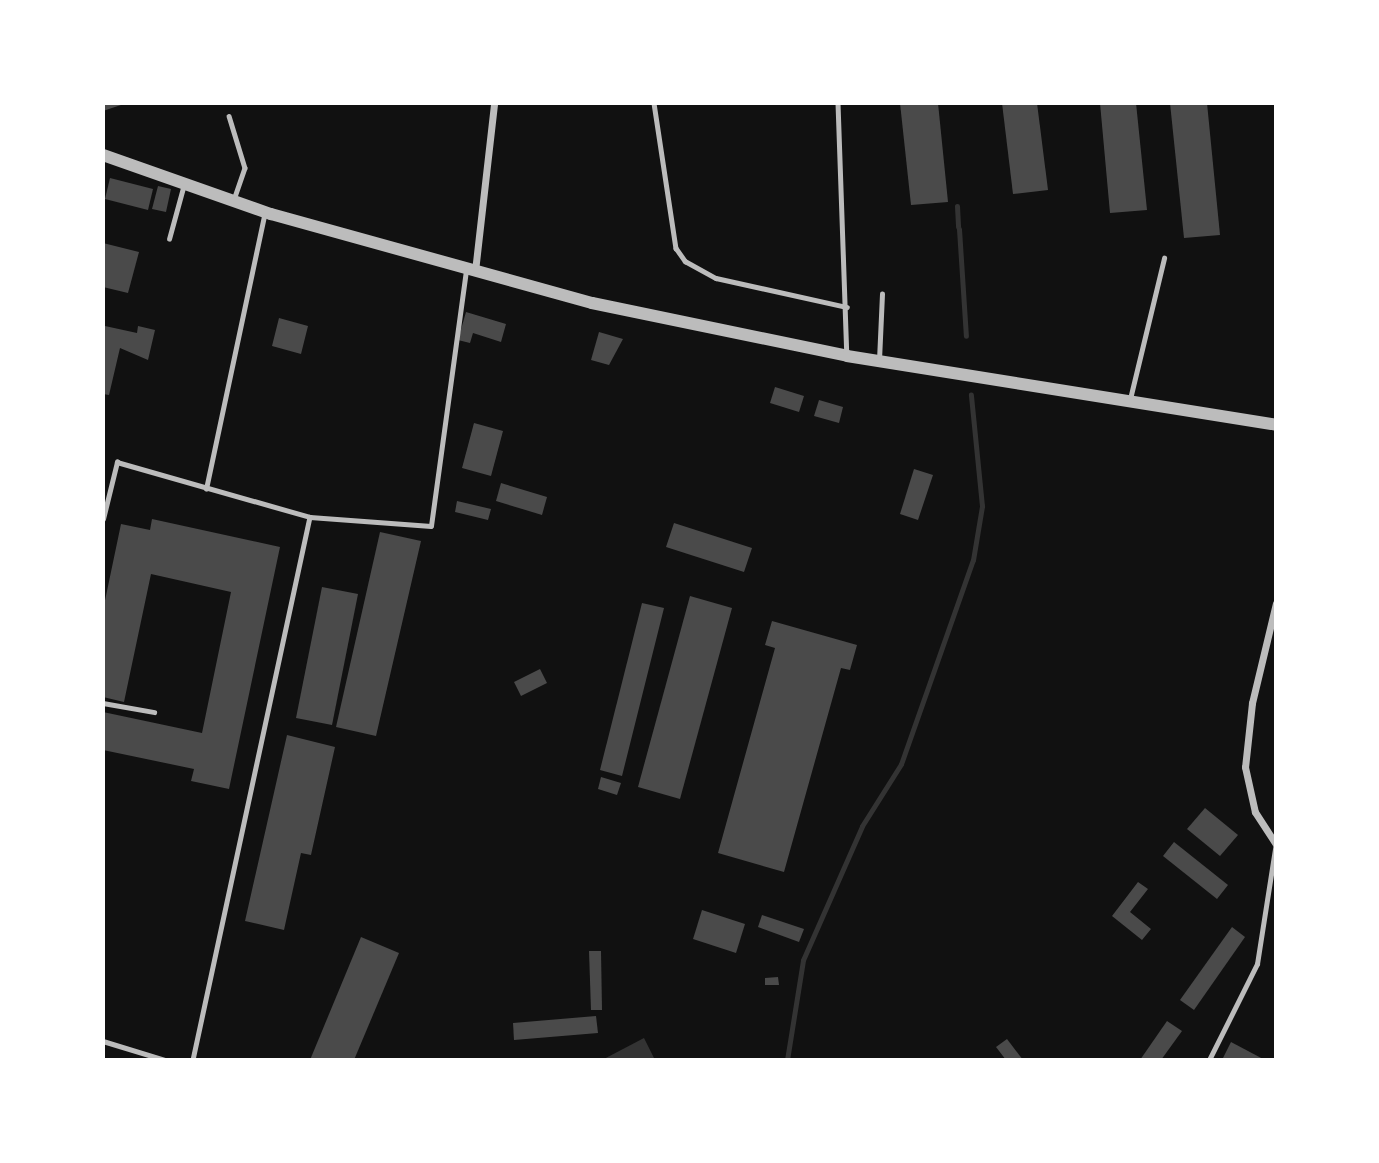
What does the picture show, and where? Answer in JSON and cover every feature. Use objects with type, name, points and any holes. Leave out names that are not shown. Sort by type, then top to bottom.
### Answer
[{"type":"street","points":[[470,270],[494,103]]},
{"type":"street","points":[[103,155],[265,212],[592,303],[847,356],[1276,425]]},
{"type":"street","points":[[1276,603],[1252,702],[1245,766],[1255,812],[1276,844]]},
{"type":"lane","points":[[654,103],[676,248],[685,261],[716,278],[847,307]]},
{"type":"lane","points":[[838,103],[847,356]]},
{"type":"lane","points":[[229,116],[245,168],[234,201]]},
{"type":"lane","points":[[169,239],[184,183]]},
{"type":"lane","points":[[206,489],[265,212]]},
{"type":"lane","points":[[1130,400],[1164,258]]},
{"type":"lane","points":[[103,519],[117,462],[310,517],[431,526],[470,270]]},
{"type":"lane","points":[[879,361],[882,294]]},
{"type":"lane","points":[[193,1060],[310,517]]},
{"type":"lane","points":[[103,703],[154,712]]},
{"type":"lane","points":[[1209,1060],[1256,964],[1276,844]]},
{"type":"lane","points":[[103,1041],[165,1060]]},
{"type":"shaded area","points":[[644,1038],[655,1060],[602,1060]]},
{"type":"building","points":[[103,103],[124,103],[124,104],[103,111]]},
{"type":"building","points":[[900,103],[938,103],[948,202],[911,205]]},
{"type":"building","points":[[1002,103],[1037,103],[1048,190],[1013,194]]},
{"type":"building","points":[[1100,103],[1136,103],[1147,210],[1110,213]]},
{"type":"building","points":[[1170,103],[1207,103],[1220,235],[1184,238]]},
{"type":"building","points":[[110,178],[153,189],[148,210],[105,199]]},
{"type":"building","points":[[158,186],[171,189],[166,212],[152,209]]},
{"type":"building","points":[[103,243],[139,252],[128,293],[103,287]]},
{"type":"building","points":[[466,312],[506,324],[501,342],[473,333],[470,343],[458,340]]},
{"type":"building","points":[[279,318],[308,326],[301,354],[272,346]]},
{"type":"building","points":[[105,326],[137,333],[138,326],[155,330],[148,360],[120,348],[109,395],[103,394]]},
{"type":"building","points":[[599,332],[623,339],[609,365],[591,360]]},
{"type":"building","points":[[775,387],[804,396],[799,412],[770,403]]},
{"type":"building","points":[[819,400],[843,407],[839,423],[814,416]]},
{"type":"building","points":[[474,423],[503,431],[491,476],[462,468]]},
{"type":"building","points":[[914,469],[933,475],[918,520],[900,514]]},
{"type":"building","points":[[501,483],[547,497],[542,515],[496,501]]},
{"type":"building","points":[[457,501],[491,509],[488,520],[455,512]]},
{"type":"building","points":[[152,519],[280,547],[229,789],[191,781],[194,769],[103,750],[103,712],[202,733],[231,592],[151,574],[124,702],[103,697],[103,610],[121,524],[150,530]]},
{"type":"building","points":[[674,523],[752,548],[744,572],[666,547]]},
{"type":"building","points":[[380,532],[421,541],[376,736],[336,727]]},
{"type":"building","points":[[322,587],[358,594],[332,725],[296,718]]},
{"type":"building","points":[[690,596],[732,608],[680,799],[638,787]]},
{"type":"building","points":[[642,603],[664,608],[622,776],[600,770]]},
{"type":"building","points":[[772,621],[857,645],[850,670],[841,668],[784,872],[718,853],[775,648],[765,645]]},
{"type":"building","points":[[540,669],[547,683],[521,696],[514,682]]},
{"type":"building","points":[[287,735],[335,747],[311,855],[301,853],[284,930],[245,921]]},
{"type":"building","points":[[601,777],[621,783],[617,795],[598,789]]},
{"type":"building","points":[[1205,808],[1238,835],[1220,856],[1187,829]]},
{"type":"building","points":[[1174,842],[1228,885],[1217,899],[1163,856]]},
{"type":"building","points":[[1138,882],[1148,889],[1130,912],[1151,929],[1142,940],[1112,916]]},
{"type":"building","points":[[702,910],[745,924],[736,953],[693,939]]},
{"type":"building","points":[[762,915],[804,929],[799,942],[758,927]]},
{"type":"building","points":[[1232,927],[1245,937],[1194,1010],[1180,1000]]},
{"type":"building","points":[[361,937],[399,953],[354,1060],[310,1060]]},
{"type":"building","points":[[589,951],[601,951],[602,1010],[591,1010]]},
{"type":"building","points":[[778,977],[779,985],[765,985],[765,978]]},
{"type":"building","points":[[596,1016],[598,1033],[514,1040],[513,1023]]},
{"type":"building","points":[[1167,1021],[1182,1031],[1161,1060],[1140,1060]]},
{"type":"building","points":[[1007,1039],[1023,1060],[1006,1060],[996,1047]]},
{"type":"building","points":[[1231,1042],[1265,1060],[1222,1060]]},
{"type":"waterway","points":[[957,206],[958,227]]},
{"type":"waterway","points":[[959,229],[966,336]]},
{"type":"waterway","points":[[787,1060],[803,960],[862,826],[901,764],[973,560],[982,506],[971,395]]}]
